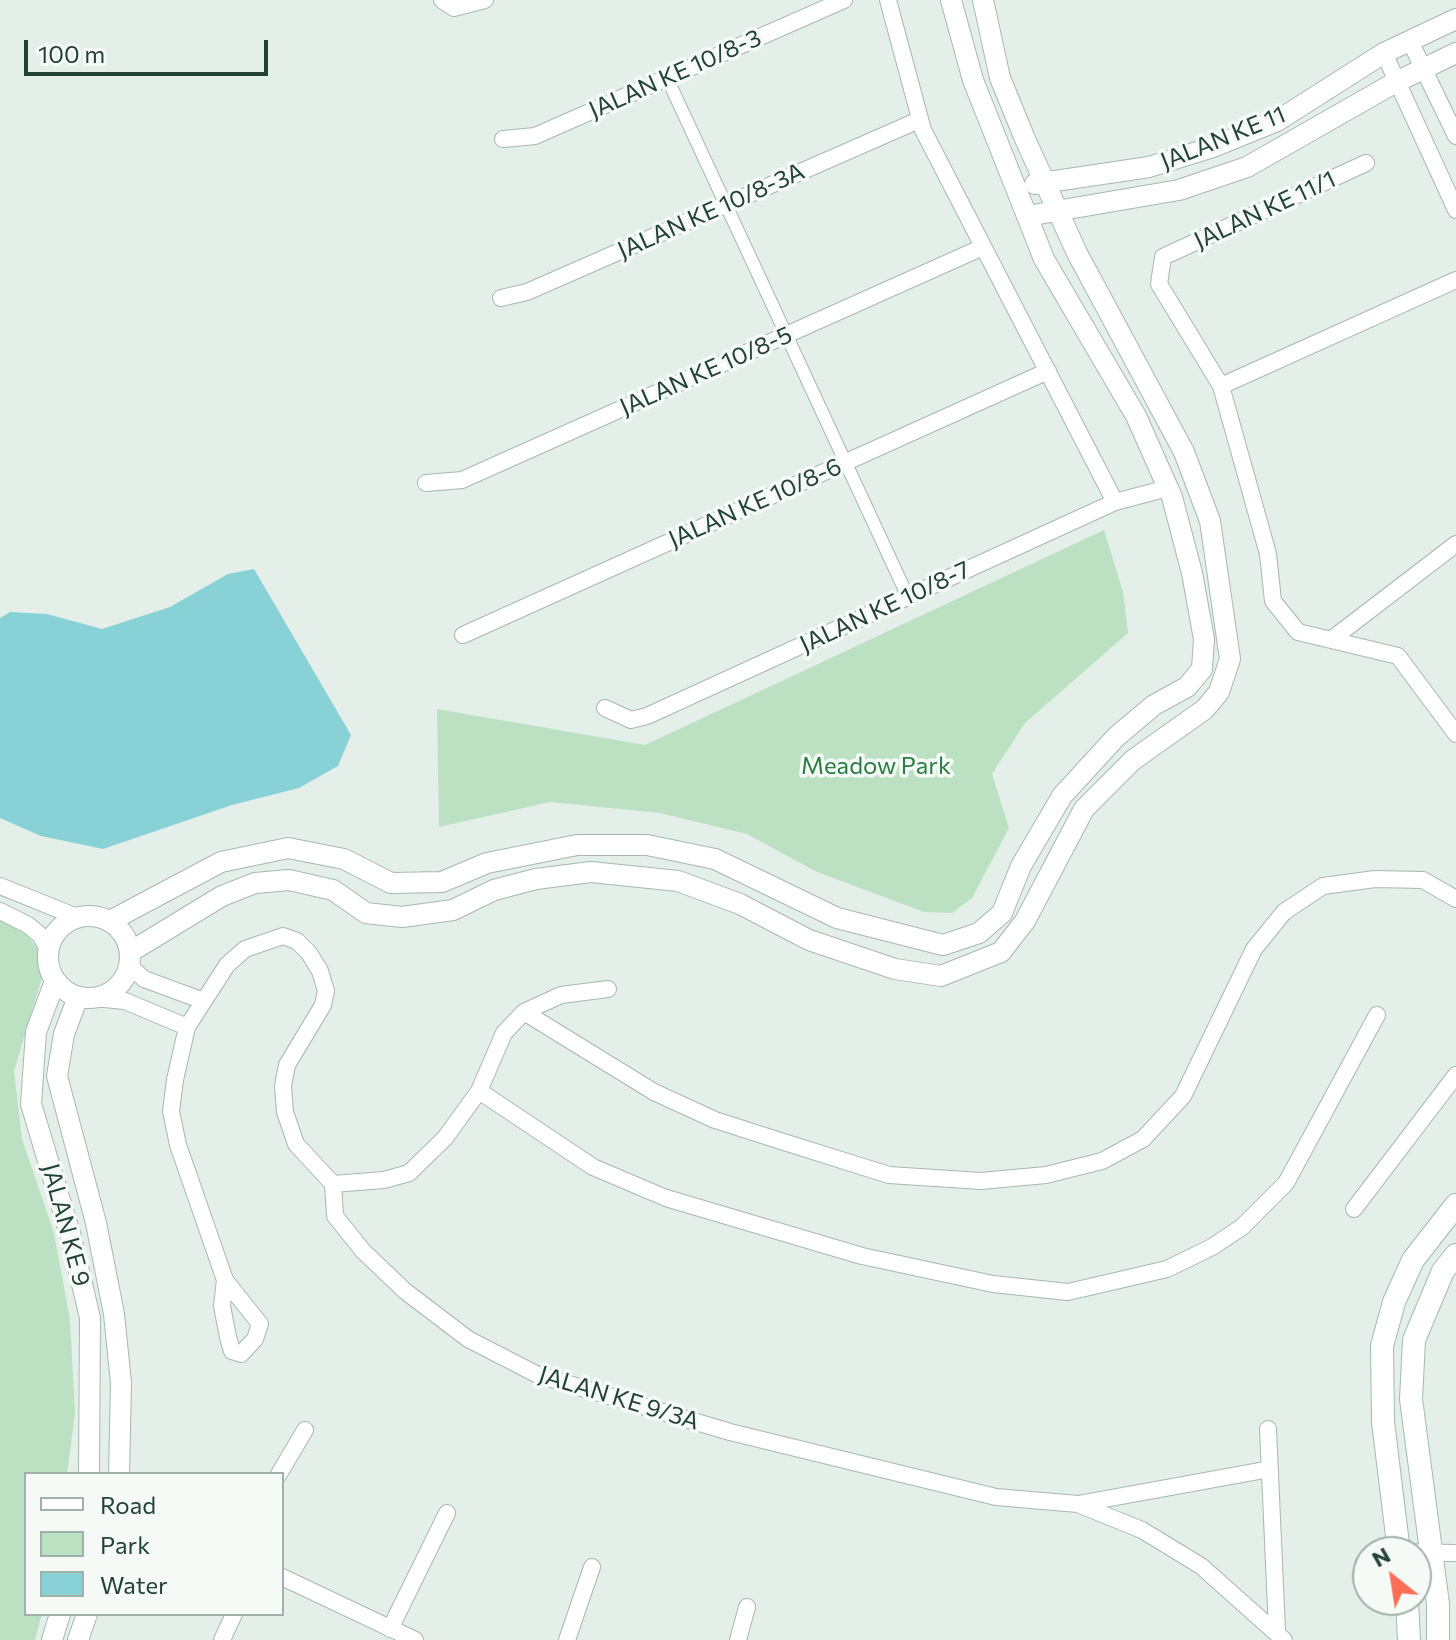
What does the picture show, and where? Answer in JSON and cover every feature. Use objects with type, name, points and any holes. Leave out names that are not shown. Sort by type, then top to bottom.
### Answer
[{"type":"main road","points":[[1397,1536],[1383,1422],[1382,1346],[1394,1302],[1413,1260],[1456,1205]]},
{"type":"main road","points":[[1427,1536],[1411,1399],[1414,1340],[1443,1271],[1456,1255]]},
{"type":"main road","points":[[1432,1569],[1438,1604],[1438,1640]]},
{"type":"main road","points":[[1408,1616],[1409,1640]]},
{"type":"street","points":[[442,0],[454,8],[485,0]]},
{"type":"street","name":"JALAN KE 10/8-3","points":[[503,139],[535,136],[844,0]]},
{"type":"street","points":[[888,0],[919,120],[1115,502]]},
{"type":"street","points":[[110,921],[221,862],[288,848],[344,859],[391,883],[442,882],[487,863],[577,845],[647,845],[715,859],[837,918],[943,945],[979,933],[1002,913],[1021,866],[1062,796],[1116,737],[1154,705],[1187,687],[1202,669],[1204,639],[1192,573],[1168,488],[1136,416],[1044,259],[973,80],[951,0]]},
{"type":"street","points":[[86,998],[117,987],[130,958],[222,896],[255,883],[289,880],[333,890],[366,913],[402,917],[453,910],[494,890],[536,879],[591,872],[678,881],[740,904],[809,940],[895,969],[941,976],[1001,952],[1025,921],[1084,809],[1133,760],[1205,709],[1219,692],[1230,659],[1210,521],[1184,452],[1045,183],[1000,78],[983,0]]},
{"type":"street","name":"JALAN KE 11","points":[[1015,187],[1149,167],[1213,147],[1277,121],[1384,53],[1456,19]]},
{"type":"street","points":[[1410,41],[1456,136]]},
{"type":"street","points":[[1384,53],[1456,210]]},
{"type":"street","name":"JALAN KE 11","points":[[1027,216],[1179,190],[1247,167],[1396,82],[1456,53]]},
{"type":"street","points":[[667,78],[908,597]]},
{"type":"street","name":"JALAN KE 10/8-3A","points":[[501,298],[527,292],[919,120]]},
{"type":"street","name":"JALAN KE 11/1","points":[[1221,386],[1159,284],[1163,257],[1366,163]]},
{"type":"street","name":"JALAN KE 10/8-5","points":[[426,483],[462,480],[983,247]]},
{"type":"street","points":[[1456,280],[1221,386],[1268,554],[1273,601],[1298,632],[1398,656],[1450,714],[1456,734]]},
{"type":"street","name":"JALAN KE 10/8-6","points":[[463,635],[1048,371]]},
{"type":"street","name":"JALAN KE 10/8-7","points":[[605,708],[631,720],[647,716],[1115,502],[1168,488]]},
{"type":"street","points":[[1332,639],[1456,544]]},
{"type":"street","points":[[524,1012],[654,1092],[715,1120],[889,1175],[981,1181],[1046,1175],[1102,1161],[1143,1139],[1183,1096],[1254,949],[1284,912],[1323,886],[1375,879],[1423,880],[1456,899]]},
{"type":"street","points":[[0,886],[77,917],[99,917],[110,921],[127,940],[130,958],[144,979],[201,1000]]},
{"type":"street","points":[[0,911],[28,925],[40,935],[48,949]]},
{"type":"street","points":[[77,917],[58,929],[48,949],[47,960],[55,981],[86,998],[125,1001],[187,1027]]},
{"type":"street","points":[[225,1280],[178,1145],[171,1111],[187,1027],[201,1000],[227,965],[245,949],[266,939],[283,936],[297,941],[320,971],[326,991],[323,1005],[287,1065],[283,1086],[285,1112],[296,1144],[333,1184],[384,1180],[409,1173],[445,1138],[479,1091],[504,1033],[524,1012],[561,995],[608,989]]},
{"type":"street","name":"JALAN KE 9","points":[[55,981],[36,1032],[31,1104],[67,1222],[90,1318],[89,1472]]},
{"type":"street","name":"JALAN KE 9","points":[[86,998],[64,1034],[57,1076],[96,1223],[114,1314],[121,1383],[119,1472]]},
{"type":"street","points":[[479,1091],[593,1167],[666,1198],[862,1256],[993,1284],[1068,1292],[1167,1269],[1212,1247],[1242,1227],[1286,1183],[1377,1015]]},
{"type":"street","points":[[1354,1209],[1456,1075]]},
{"type":"street","name":"JALAN KE 9/3A","points":[[333,1184],[335,1216],[363,1251],[405,1291],[468,1339],[538,1375],[730,1432],[996,1497],[1078,1504],[1270,1469],[1281,1636]]},
{"type":"street","points":[[1268,1429],[1270,1469]]},
{"type":"street","points":[[280,1472],[305,1430]]},
{"type":"street","name":"JALAN KE 9/3A","points":[[1078,1504],[1142,1530],[1201,1566],[1281,1636]]},
{"type":"street","points":[[284,1578],[402,1636],[447,1513]]},
{"type":"street","points":[[1432,1551],[1456,1553]]},
{"type":"street","points":[[567,1640],[592,1567]]},
{"type":"street","points":[[738,1640],[747,1607]]},
{"type":"street","points":[[52,1640],[59,1616]]},
{"type":"street","points":[[78,1640],[86,1616]]},
{"type":"street","points":[[222,1640],[233,1616]]},
{"type":"green space","name":"Meadow Park","points":[[1104,530],[1123,592],[1128,633],[1025,723],[992,774],[1009,828],[972,898],[952,913],[924,912],[817,872],[747,834],[660,813],[550,802],[439,827],[437,709],[645,745]]},
{"type":"green space","points":[[0,920],[27,935],[37,948],[43,974],[14,1071],[22,1139],[54,1233],[70,1320],[75,1413],[67,1472],[24,1472],[24,1616],[41,1616],[35,1640],[0,1640]]},
{"type":"water","points":[[254,569],[351,735],[338,766],[299,788],[232,805],[103,849],[41,836],[0,818],[0,618],[10,612],[47,614],[102,629],[170,607],[228,574]]}]
